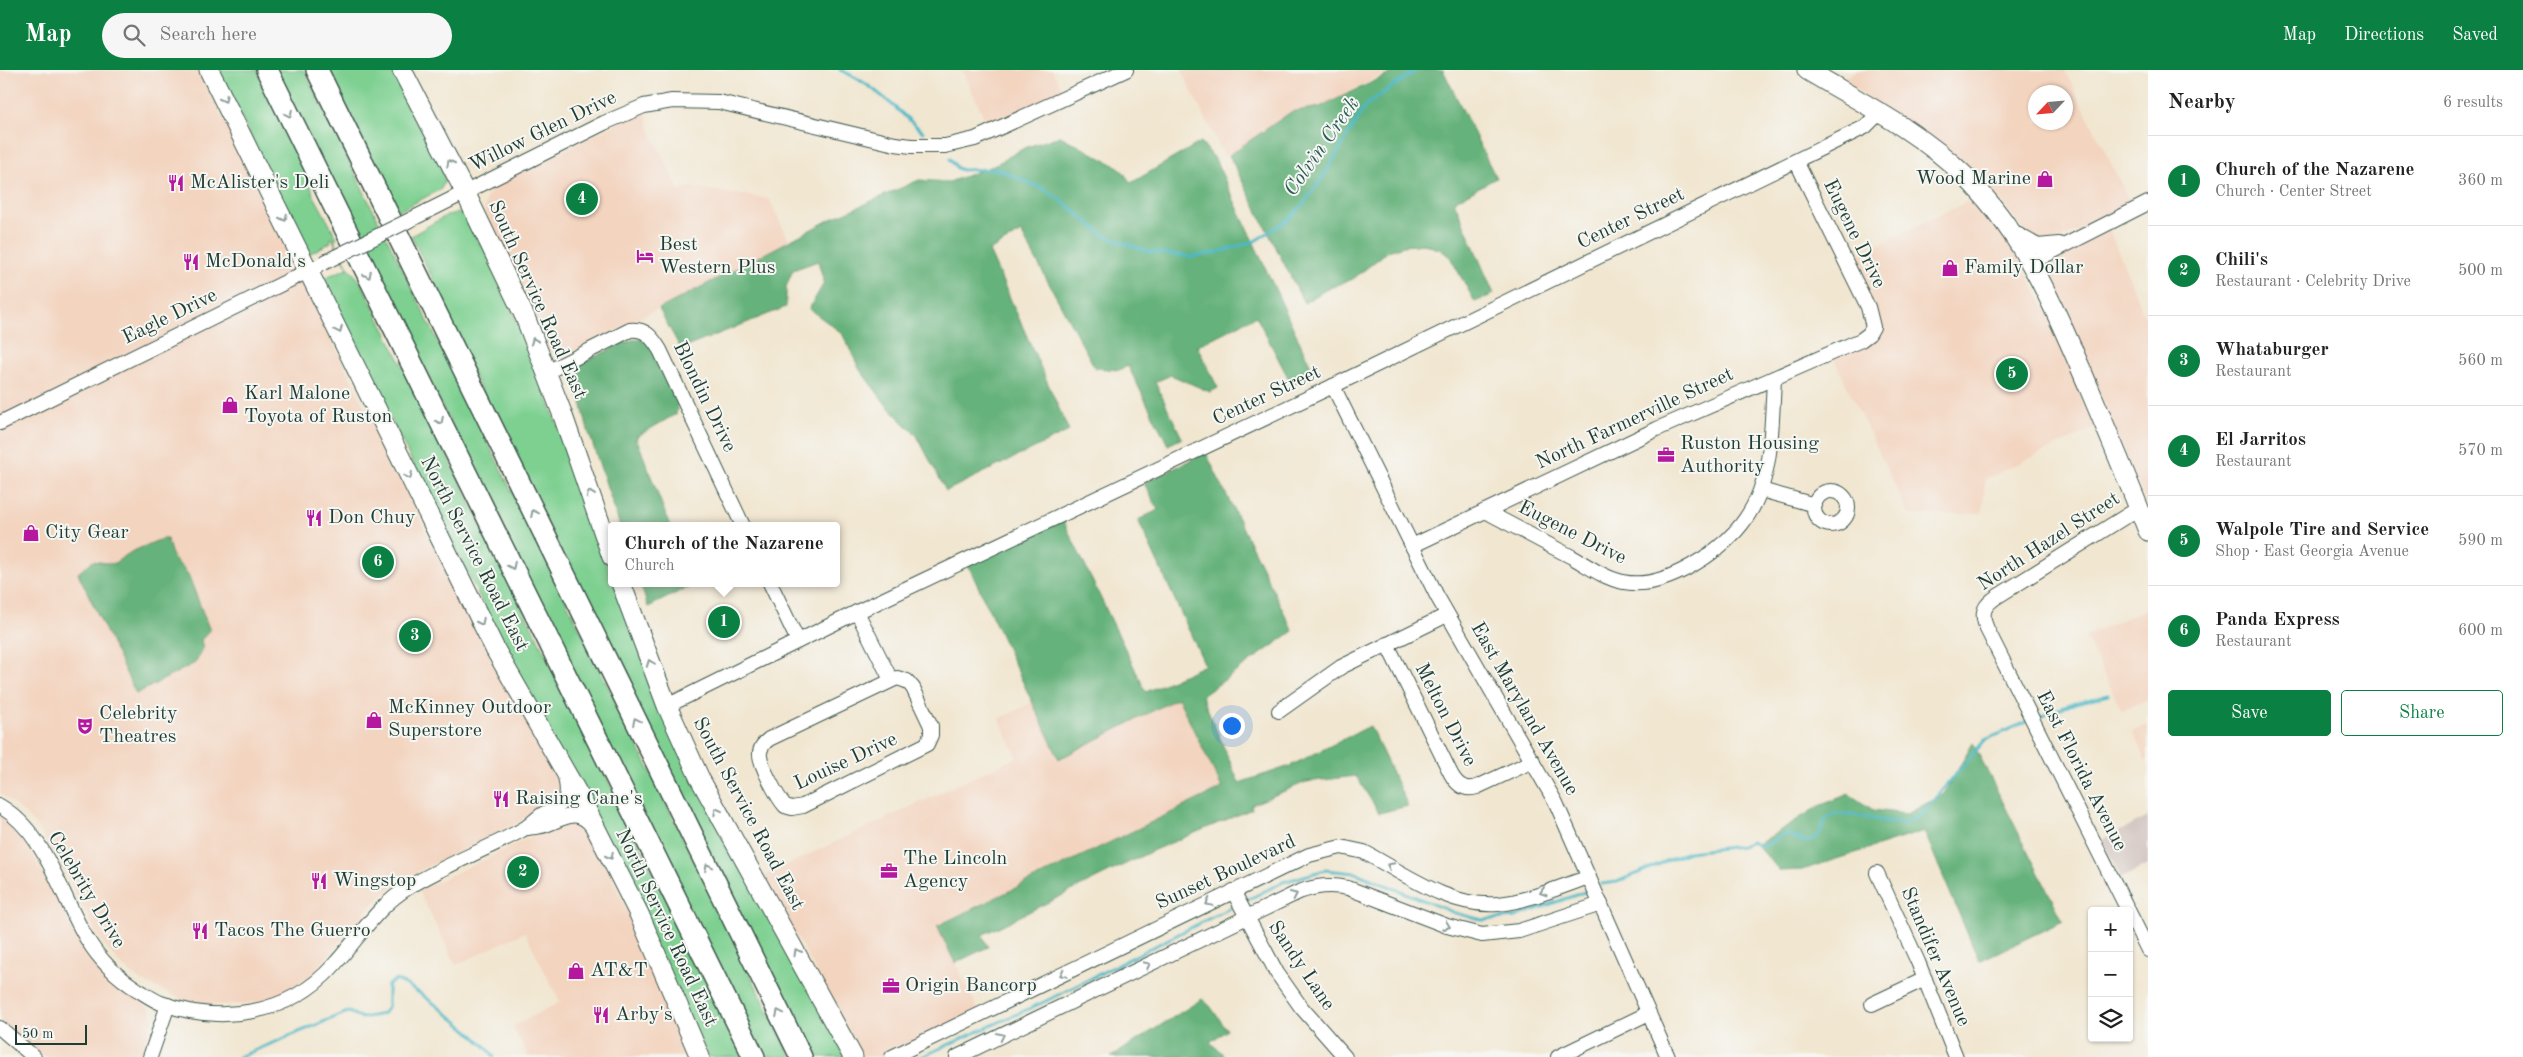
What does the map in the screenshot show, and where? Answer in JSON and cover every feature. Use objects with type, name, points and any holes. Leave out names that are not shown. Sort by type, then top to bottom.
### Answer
[{"type":"highway","points":[[267,70],[754,1057]]},
{"type":"highway","points":[[317,70],[801,1057]]},
{"type":"main road","name":"North Service Road East","points":[[210,70],[316,267],[496,651],[562,766],[639,914],[700,1057]]},
{"type":"main road","name":"South Service Road East","points":[[402,70],[465,192],[524,317],[547,372],[608,546]]},
{"type":"main road","points":[[1807,70],[1929,145],[1963,174],[2008,225],[2032,262],[2056,309],[2148,531]]},
{"type":"main road","name":"South Service Road East","points":[[622,587],[666,706],[707,794],[854,1057]]},
{"type":"street","name":"Willow Glen Drive","points":[[465,192],[604,123],[652,104],[692,100],[719,102],[895,144],[945,146],[992,133],[1126,70]]},
{"type":"street","name":"Center Street","points":[[666,706],[857,612],[1333,386],[1866,127],[1879,113]]},
{"type":"street","name":"Eugene Drive","points":[[1796,161],[1868,307],[1872,327]]},
{"type":"street","name":"Eagle Drive","points":[[0,423],[465,192]]},
{"type":"street","points":[[2032,262],[2148,202]]},
{"type":"street","points":[[2008,225],[2024,240],[2043,247],[2084,236]]},
{"type":"street","name":"North Farmerville Street","points":[[1412,546],[1657,429],[1861,340],[1869,334],[1872,327]]},
{"type":"street","name":"Blondin Drive","points":[[547,372],[630,330],[637,329],[647,333],[660,350],[741,522]]},
{"type":"street","name":"Eugene Drive","points":[[1485,510],[1621,582],[1640,584],[1675,574],[1719,548],[1744,522],[1761,490],[1771,447],[1774,378]]},
{"type":"street","name":"East Maryland Avenue","points":[[1333,386],[1447,615],[1556,803],[1668,1057]]},
{"type":"street","points":[[1761,490],[1815,505]]},
{"type":"street","name":"North Hazel Street","points":[[1982,610],[1988,602],[2008,589],[2139,508]]},
{"type":"street","points":[[772,587],[798,641]]},
{"type":"street","name":"East Florida Avenue","points":[[1982,610],[1987,629],[2148,950]]},
{"type":"street","points":[[857,612],[891,680]]},
{"type":"street","points":[[1279,711],[1341,667],[1447,615]]},
{"type":"street","name":"Melton Drive","points":[[1388,644],[1451,774],[1458,784],[1468,789],[1477,787],[1533,761]]},
{"type":"street","name":"Louise Drive","points":[[904,679],[913,688],[932,726],[927,744],[802,806],[792,808],[785,806],[761,761],[760,751],[762,745],[769,739],[891,680],[904,679]]},
{"type":"street","points":[[524,829],[564,800],[567,791],[562,766]]},
{"type":"street","name":"Celebrity Drive","points":[[0,806],[28,832],[48,860],[87,939],[106,963],[128,983],[168,1006],[213,1015],[250,1012],[283,1003],[298,995],[324,975],[369,920],[396,896],[431,875],[524,829]]},
{"type":"street","points":[[524,829],[547,824],[575,814],[584,817],[598,834]]},
{"type":"street","name":"Sunset Boulevard","points":[[892,1057],[1309,855],[1341,847],[1364,852],[1444,895],[1481,904],[1516,901],[1589,877]]},
{"type":"street","name":"Standifer Avenue","points":[[1877,873],[1925,979],[1956,1057]]},
{"type":"street","points":[[957,1057],[1299,892],[1326,885],[1348,888],[1453,928],[1482,935],[1519,931],[1601,904]]},
{"type":"street","name":"Sandy Lane","points":[[1233,891],[1263,949],[1289,990],[1345,1057]]},
{"type":"street","points":[[1872,1004],[1925,979]]},
{"type":"street","points":[[150,1057],[168,1006]]},
{"type":"street","points":[[1558,1057],[1649,1013]]},
{"type":"street","points":[[0,1028],[34,1057]]},
{"type":"shaded area","points":[[0,70],[199,70],[427,534],[477,633],[547,761],[561,792],[561,795],[547,808],[421,870],[393,886],[369,908],[313,974],[288,991],[263,1000],[242,1004],[212,1005],[187,1002],[142,981],[125,969],[100,941],[65,873],[37,827],[23,812],[0,793]]},
{"type":"shaded area","points":[[962,70],[1052,70],[1064,93],[989,128]]},
{"type":"shaded area","points":[[1181,70],[1391,70],[1224,156]]},
{"type":"shaded area","points":[[1857,70],[2065,70],[2072,85],[2028,85],[2028,130],[2073,130],[2073,86],[2131,204],[2059,240],[2046,242],[2025,233],[2001,201],[1961,160],[1842,80]]},
{"type":"shaded area","points":[[646,113],[650,130],[679,191],[690,187],[769,199],[790,242],[574,351],[553,354],[548,351],[488,217],[485,209],[487,197],[497,184],[624,120]]},
{"type":"shaded area","points":[[1974,198],[1998,226],[2018,256],[2050,318],[2095,428],[1985,479],[1983,511],[1980,514],[1909,515],[1833,357],[1868,340],[1878,333],[1881,327],[1850,259]]},
{"type":"shaded area","points":[[2109,229],[2148,324],[2148,507],[2045,263],[2047,260]]},
{"type":"shaded area","points":[[2148,608],[2148,699],[2122,711],[2085,636]]},
{"type":"shaded area","points":[[1178,697],[1222,788],[937,925],[978,1010],[882,1057],[863,1056],[763,876],[1017,757],[999,719],[1033,702],[1059,759]]},
{"type":"shaded area","points":[[2148,725],[2148,759],[2146,760],[2132,731]]},
{"type":"shaded area","points":[[0,816],[31,850],[76,937],[97,966],[126,993],[150,1008],[153,1019],[140,1057],[43,1057],[0,1021]]},
{"type":"shaded area","points":[[2148,817],[2148,865],[2121,878],[2102,840]]},
{"type":"shaded area","points":[[563,821],[579,822],[593,844],[612,878],[695,1057],[529,1057],[512,1027],[560,1002],[525,932],[456,965],[419,891]]},
{"type":"green space","points":[[218,70],[257,70],[309,179],[313,194],[337,238],[334,240],[348,267],[361,282],[745,1057],[709,1057],[321,279],[348,268],[332,238],[330,239],[331,242],[309,254]]},
{"type":"green space","points":[[276,70],[304,70],[791,1057],[763,1057]]},
{"type":"green space","points":[[323,70],[393,70],[441,165],[445,180],[441,189],[399,211]]},
{"type":"green space","points":[[1398,70],[1443,70],[1496,178],[1454,201],[1494,294],[1475,302],[1450,257],[1441,250],[1424,244],[1403,246],[1388,251],[1353,279],[1327,289],[1304,303],[1229,155],[1291,112],[1320,107]]},
{"type":"green space","points":[[1060,136],[1120,168],[1131,183],[1201,142],[1215,159],[1314,373],[1292,385],[1256,316],[1197,346],[1218,388],[1210,392],[1171,375],[1155,382],[1182,438],[1168,445],[1128,366],[1119,370],[1095,368],[1021,232],[989,251],[1069,431],[946,491],[917,436],[888,407],[860,370],[842,333],[809,309],[824,283],[818,261],[793,270],[786,287],[786,307],[681,349],[659,309],[831,219],[919,180],[949,182],[993,166],[1024,148]]},
{"type":"green space","points":[[458,213],[466,217],[479,243],[483,245],[526,342],[570,458],[608,568],[608,587],[616,587],[846,1057],[815,1057],[748,931],[439,305],[433,279],[411,236],[447,215]]},
{"type":"green space","points":[[636,339],[649,341],[679,400],[676,414],[636,437],[668,522],[619,522],[587,427],[573,368],[620,344]]},
{"type":"green space","points":[[1206,453],[1293,631],[1202,696],[1239,783],[1290,766],[1370,726],[1408,806],[1379,813],[1356,776],[1306,782],[1251,805],[1252,809],[1154,850],[982,935],[988,947],[955,963],[937,926],[1222,788],[1178,698],[1059,759],[968,565],[1063,520],[1146,692],[1205,665],[1138,520],[1158,510],[1144,483]]},
{"type":"green space","points":[[161,539],[167,539],[173,558],[188,574],[210,631],[201,640],[203,649],[195,663],[136,694],[78,573],[93,561],[113,564],[131,552]]},
{"type":"green space","points":[[641,587],[689,587],[648,607]]},
{"type":"green space","points":[[1973,743],[2063,921],[1979,961],[1924,831],[1802,870],[1780,871],[1757,845],[1819,806],[1849,794],[1873,810],[1907,814],[1944,794]]},
{"type":"green space","points":[[1202,999],[1210,1006],[1227,1030],[1210,1042],[1226,1057],[1111,1057]]},
{"type":"waterway","name":"Colvin Creek","points":[[840,70],[863,82],[923,132]]},
{"type":"waterway","name":"Colvin Creek","points":[[950,159],[957,168],[962,170],[997,169],[1044,189],[1105,236],[1147,251],[1191,257],[1219,252],[1255,241],[1289,219],[1304,203],[1325,174],[1366,105],[1417,70]]},
{"type":"waterway","points":[[2040,717],[2075,703],[2108,695]]},
{"type":"waterway","points":[[1602,884],[1617,882],[1688,852],[1741,846],[1752,842],[1762,847],[1786,834],[1801,841],[1807,841],[1818,836],[1826,819],[1832,815],[1851,815],[1895,823],[1908,822],[1921,815],[1985,740],[2026,722]]},
{"type":"waterway","points":[[1247,900],[1283,882],[1325,870],[1356,873],[1455,913],[1482,920],[1515,917],[1587,891]]},
{"type":"waterway","points":[[921,1057],[1044,1002],[1230,908]]},
{"type":"waterway","points":[[239,1057],[345,1013],[349,1012],[362,1018],[383,1014],[388,1007],[388,985],[395,980],[416,991],[448,1014],[477,1039],[494,1057]]},
{"type":"place","name":"Wood Marine","points":[[2045,179]]},
{"type":"place","name":"McAlister's Deli","points":[[176,183]]},
{"type":"place","name":"El Jarritos","points":[[582,199]]},
{"type":"place","name":"Best Western Plus","points":[[645,256]]},
{"type":"place","name":"McDonald's","points":[[191,262]]},
{"type":"place","name":"Family Dollar","points":[[1950,268]]},
{"type":"place","name":"Walpole Tire and Service","points":[[2012,374]]},
{"type":"place","name":"Karl Malone Toyota of Ruston","points":[[230,405]]},
{"type":"place","name":"Ruston Housing Authority","points":[[1666,455]]},
{"type":"place","name":"Don Chuy","points":[[314,518]]},
{"type":"place","name":"City Gear","points":[[31,533]]},
{"type":"place","name":"Panda Express","points":[[378,562]]},
{"type":"place","name":"Church of the Nazarene","points":[[724,622]]},
{"type":"place","name":"Whataburger","points":[[415,636]]},
{"type":"place","name":"McKinney Outdoor Superstore","points":[[374,720]]},
{"type":"place","name":"Celebrity Theatres","points":[[85,726]]},
{"type":"place","name":"Raising Cane's","points":[[501,799]]},
{"type":"place","name":"The Lincoln Agency","points":[[889,871]]},
{"type":"place","name":"Chili's","points":[[523,872]]},
{"type":"place","name":"Wingstop","points":[[319,881]]},
{"type":"place","name":"Tacos The Guerro","points":[[200,931]]},
{"type":"place","name":"AT&T","points":[[576,971]]},
{"type":"place","name":"Origin Bancorp","points":[[891,986]]},
{"type":"place","name":"Arby's","points":[[601,1015]]}]
